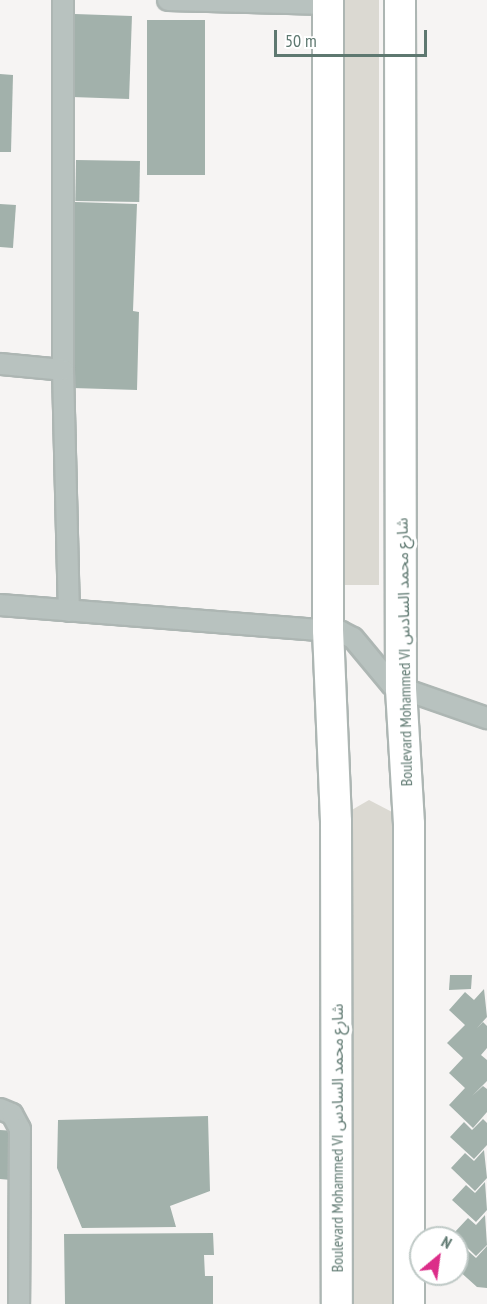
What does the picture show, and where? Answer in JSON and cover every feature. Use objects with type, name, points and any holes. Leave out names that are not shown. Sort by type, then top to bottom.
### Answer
[{"type":"main road","name":"Boulevard Mohammed VI شارع محمد السادس","points":[[400,0],[401,689],[409,824],[409,1304]]},
{"type":"main road","name":"Boulevard Mohammed VI شارع محمد السادس","points":[[328,2],[328,630],[336,822],[337,1304]]},
{"type":"street","points":[[63,0],[63,370],[69,611]]},
{"type":"street","points":[[168,0],[328,2]]},
{"type":"street","points":[[0,364],[63,370]]},
{"type":"street","points":[[0,604],[328,630],[353,638],[384,679],[401,689],[487,718]]},
{"type":"street","points":[[0,1109],[12,1114],[20,1129],[19,1304]]},
{"type":"shaded area","points":[[343,0],[379,0],[379,585],[343,585]]},
{"type":"shaded area","points":[[369,800],[394,813],[395,1304],[350,1304],[350,811]]},
{"type":"building","points":[[75,14],[132,16],[129,99],[72,97]]},
{"type":"building","points":[[147,20],[205,20],[205,175],[147,175]]},
{"type":"building","points":[[0,74],[13,75],[11,152],[0,152]]},
{"type":"building","points":[[76,160],[140,161],[139,202],[75,201]]},
{"type":"building","points":[[75,202],[137,204],[133,311],[139,312],[137,390],[73,388]]},
{"type":"building","points":[[0,204],[16,205],[13,248],[0,247]]},
{"type":"building","points":[[450,975],[472,975],[471,989],[449,990]]},
{"type":"building","points":[[484,989],[487,1017],[477,1028],[483,1022],[487,1026],[487,1048],[481,1055],[487,1060],[487,1081],[472,1096],[483,1086],[487,1089],[487,1112],[473,1128],[449,1105],[465,1088],[449,1073],[463,1058],[447,1043],[465,1025],[449,1010],[465,992],[474,1000]]},
{"type":"building","points":[[208,1116],[210,1191],[170,1206],[176,1227],[82,1228],[57,1168],[58,1120]]},
{"type":"building","points":[[483,1119],[487,1123],[487,1145],[474,1159],[450,1137],[464,1122],[472,1130]]},
{"type":"building","points":[[0,1130],[15,1131],[11,1180],[0,1179]]},
{"type":"building","points":[[484,1150],[487,1178],[475,1191],[451,1168],[465,1153],[474,1161]]},
{"type":"building","points":[[485,1182],[487,1210],[476,1222],[452,1200],[466,1185],[475,1193]]},
{"type":"building","points":[[485,1215],[487,1245],[476,1256],[469,1249],[469,1226],[460,1226],[468,1218],[476,1225]]},
{"type":"building","points":[[213,1233],[214,1255],[204,1255],[205,1276],[213,1276],[213,1304],[65,1304],[64,1234]]},
{"type":"building","points":[[487,1246],[487,1288],[477,1287],[469,1280],[469,1252],[476,1258]]}]
